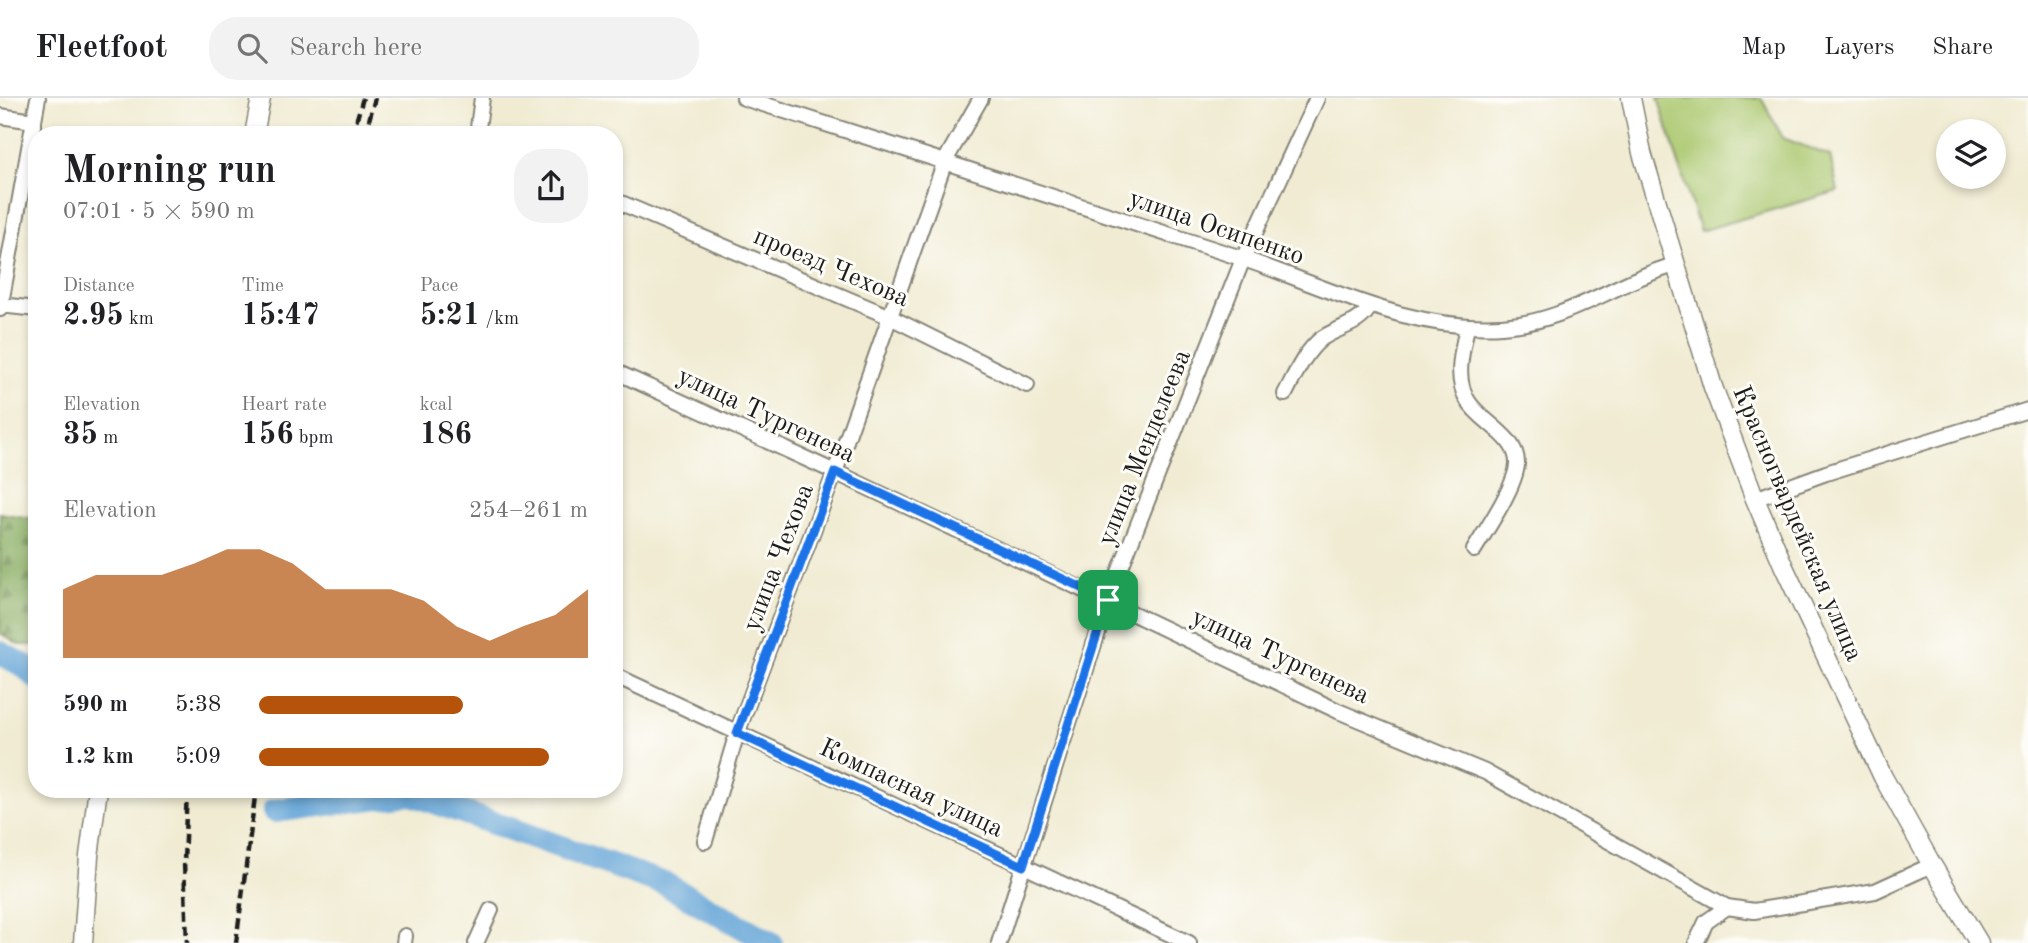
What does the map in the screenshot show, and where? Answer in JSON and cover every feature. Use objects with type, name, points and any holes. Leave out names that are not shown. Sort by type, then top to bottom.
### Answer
[{"type":"main road","points":[[256,126],[261,98]]},
{"type":"main road","points":[[257,126],[268,98]]},
{"type":"main road","name":"Красногвардейская улица","points":[[1631,98],[1642,153],[1675,265],[1713,387],[1755,499],[1784,568],[1872,754],[1932,865],[1979,943]]},
{"type":"main road","points":[[83,943],[89,856],[97,798]]},
{"type":"street","points":[[33,126],[38,98]]},
{"type":"street","points":[[478,126],[482,98]]},
{"type":"street","name":"улица Осипенко","points":[[744,98],[1243,259],[1370,306],[1421,319],[1467,327],[1540,321],[1597,299],[1644,274],[1675,265]]},
{"type":"street","name":"улица Чехова","points":[[705,841],[737,733],[835,472],[945,161],[981,98]]},
{"type":"street","name":"улица Менделеева","points":[[999,943],[1108,600],[1243,259],[1317,98]]},
{"type":"street","points":[[0,116],[34,121]]},
{"type":"street","points":[[28,154],[0,307],[28,309]]},
{"type":"street","name":"проезд Чехова","points":[[623,204],[888,316],[1027,384]]},
{"type":"street","points":[[1285,394],[1310,349],[1322,338],[1358,321],[1370,306]]},
{"type":"street","points":[[1467,327],[1459,373],[1468,402],[1501,433],[1512,448],[1517,462],[1513,481],[1474,551]]},
{"type":"street","name":"улица Тургенева","points":[[623,375],[1108,600],[1338,711],[1485,772],[1727,906],[1754,911],[1875,891],[1932,865]]},
{"type":"street","points":[[1755,499],[1826,473],[2028,410]]},
{"type":"street","name":"Компасная улица","points":[[623,679],[1189,943]]},
{"type":"street","points":[[1696,943],[1706,922],[1727,906]]},
{"type":"street","points":[[476,943],[491,911]]},
{"type":"green space","points":[[1658,98],[1761,98],[1783,138],[1830,156],[1838,191],[1700,231]]},
{"type":"green space","points":[[0,513],[28,518],[28,645],[19,645],[0,633]]},
{"type":"waterway","points":[[0,653],[28,670]]},
{"type":"waterway","points":[[274,811],[372,798]]},
{"type":"waterway","points":[[423,798],[665,884],[771,943]]},
{"type":"railway","points":[[355,126],[363,98]]},
{"type":"railway","points":[[367,126],[375,98]]},
{"type":"railway","points":[[187,798],[184,862],[187,943]]},
{"type":"railway","points":[[236,943],[255,798]]},
{"type":"route","points":[[835,472],[1108,600],[1023,866],[737,733],[835,472]]}]
